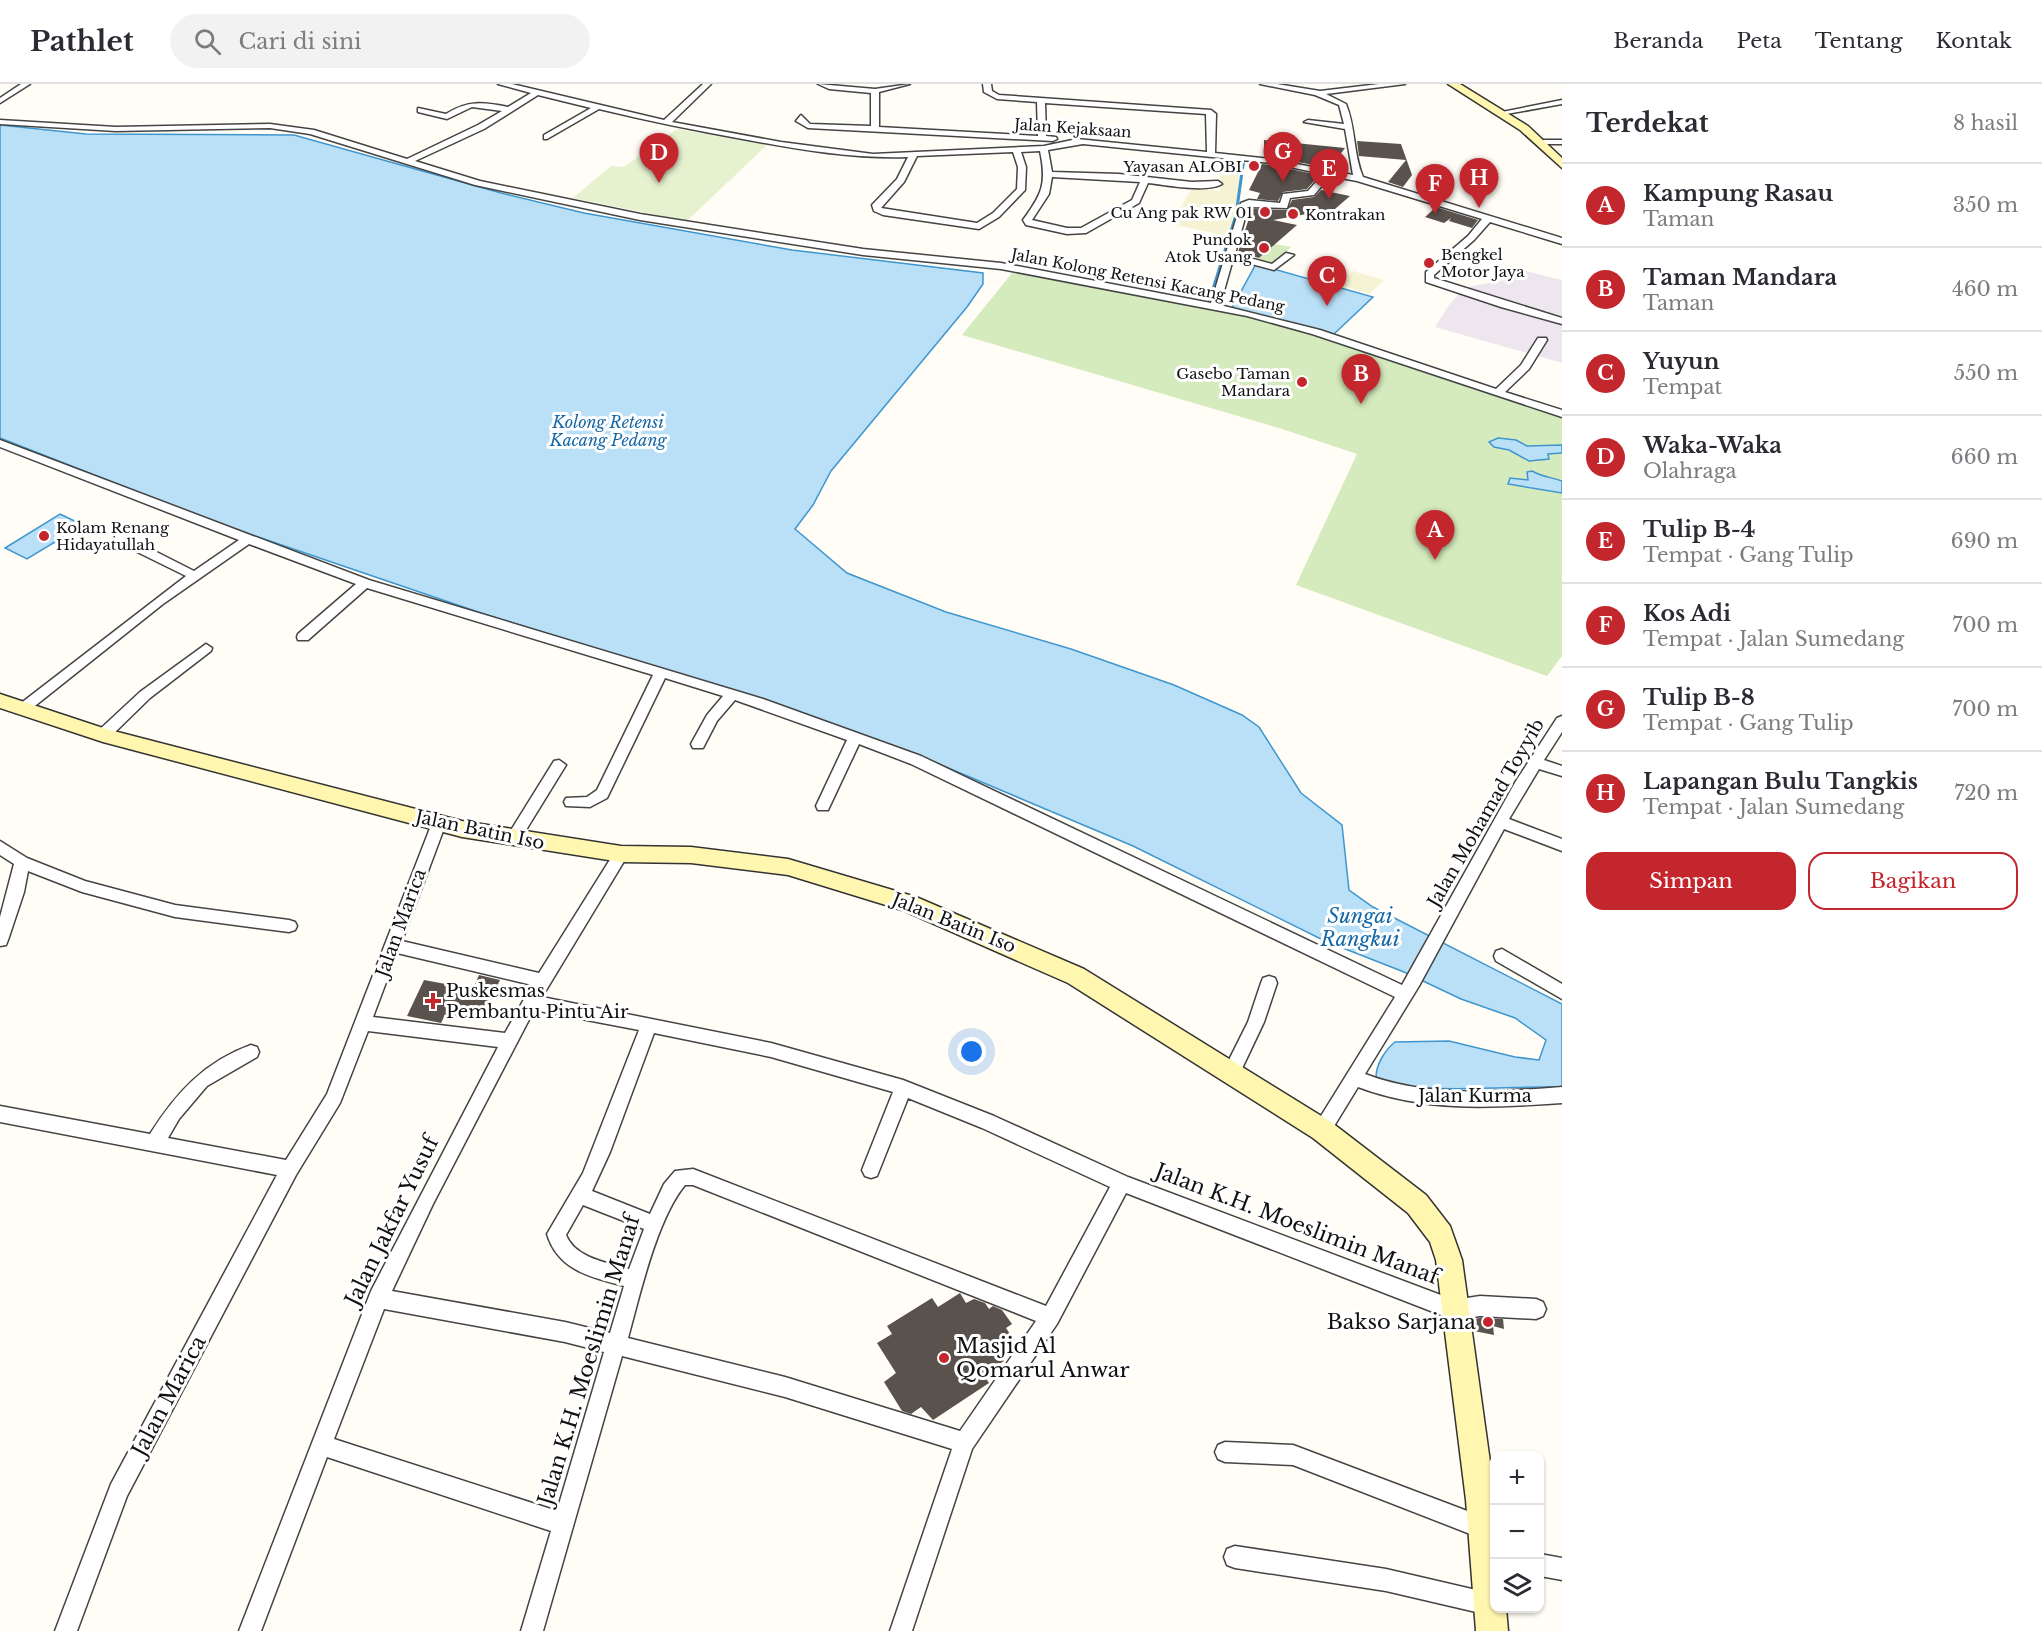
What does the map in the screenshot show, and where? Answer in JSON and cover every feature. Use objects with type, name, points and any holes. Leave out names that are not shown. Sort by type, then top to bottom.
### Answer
[{"type":"street","points":[[0,101],[27,84]]},
{"type":"street","points":[[502,84],[666,123],[812,149],[873,156],[1016,150],[1043,143]]},
{"type":"street","points":[[666,123],[707,84]]},
{"type":"street","points":[[822,84],[829,87],[874,91],[906,84]]},
{"type":"street","points":[[987,84],[990,95],[1041,101],[1208,112],[1212,114],[1211,154]]},
{"type":"street","points":[[1264,84],[1317,93],[1342,104],[1353,162],[1359,179]]},
{"type":"street","points":[[1317,93],[1401,84]]},
{"type":"street","points":[[1453,84],[1501,113],[1540,142],[1562,164]]},
{"type":"street","points":[[874,91],[874,129]]},
{"type":"street","points":[[408,161],[481,127],[536,93]]},
{"type":"street","points":[[913,156],[907,172],[876,205],[883,212],[969,226],[979,226],[1013,216],[1047,194],[1050,174],[1043,143],[1041,101]]},
{"type":"street","points":[[1501,113],[1562,102]]},
{"type":"street","points":[[434,124],[471,103],[510,110]]},
{"type":"street","points":[[547,137],[596,108]]},
{"type":"street","points":[[421,110],[481,127]]},
{"type":"street","name":"Jalan Kejaksaan","points":[[801,117],[801,121],[808,126],[1043,143],[1086,141],[1271,161],[1359,179],[1562,241]]},
{"type":"street","name":"Jalan Kolong Retensi Kacang Pedang","points":[[0,122],[117,129],[270,126],[311,132],[489,185],[691,226],[863,252],[1001,266],[1215,306],[1316,332],[1562,414]]},
{"type":"street","points":[[1308,122],[1348,127]]},
{"type":"street","points":[[1540,142],[1562,142]]},
{"type":"street","points":[[1013,216],[1021,190],[1022,167],[1016,150]]},
{"type":"street","points":[[1215,306],[1244,206],[1249,203],[1284,206],[1286,196],[1311,193],[1329,172]]},
{"type":"street","points":[[1050,174],[1191,185],[1218,184]]},
{"type":"street","points":[[1013,216],[1029,223],[1067,231],[1083,231],[1136,201],[1145,180]]},
{"type":"street","points":[[1489,217],[1471,238],[1429,274],[1429,279],[1503,305],[1562,321]]},
{"type":"street","points":[[1229,255],[1274,267],[1289,255]]},
{"type":"street","points":[[1498,393],[1525,367],[1542,340]]},
{"type":"street","points":[[0,443],[365,584],[732,694],[855,737],[927,765],[1409,988],[1322,1130]]},
{"type":"street","points":[[119,538],[195,576]]},
{"type":"street","points":[[11,705],[112,637],[248,539]]},
{"type":"street","points":[[303,637],[365,584]]},
{"type":"street","points":[[104,735],[145,696],[206,648]]},
{"type":"street","points":[[571,802],[590,802],[602,794],[660,673]]},
{"type":"street","points":[[698,744],[712,718],[732,694]]},
{"type":"street","name":"Jalan Batin Iso","points":[[11,705],[104,735],[439,823],[513,839],[621,854],[691,855],[788,867],[908,903],[1076,976],[1322,1130],[1417,1204],[1441,1235],[1449,1260],[1483,1528],[1490,1556],[1489,1604],[1492,1631]]},
{"type":"street","name":"Jalan Mohamad Toyyib","points":[[1409,988],[1501,822],[1562,721]]},
{"type":"street","points":[[823,806],[855,737]]},
{"type":"street","points":[[1537,763],[1562,771]]},
{"type":"street","points":[[513,839],[559,765]]},
{"type":"street","points":[[1501,822],[1562,845]]},
{"type":"street","name":"Jalan Marica","points":[[66,1631],[118,1491],[290,1169],[334,1098],[439,823]]},
{"type":"street","points":[[0,847],[22,862],[82,886],[175,911],[289,926]]},
{"type":"street","name":"Jalan Jakfar Yusuf","points":[[250,1631],[378,1298],[427,1198],[531,1002],[621,854]]},
{"type":"street","points":[[0,940],[16,892],[22,862]]},
{"type":"street","points":[[393,945],[543,981]]},
{"type":"street","points":[[1502,956],[1562,992]]},
{"type":"street","points":[[1231,1074],[1256,1022],[1269,983]]},
{"type":"street","name":"Jalan K.H. Moeslimin Manaf","points":[[531,1002],[773,1051],[903,1088],[957,1108],[1122,1183],[1454,1310]]},
{"type":"street","points":[[364,1023],[510,1041]]},
{"type":"street","points":[[635,1280],[586,1266],[557,1242],[556,1234],[601,1152],[649,1025]]},
{"type":"street","points":[[154,1144],[173,1113],[201,1081],[251,1052]]},
{"type":"street","name":"Jalan Kurma","points":[[1355,1078],[1398,1094],[1422,1098],[1562,1095]]},
{"type":"street","points":[[871,1170],[903,1088]]},
{"type":"street","points":[[0,1114],[290,1169]]},
{"type":"street","name":"Jalan K.H. Moeslimin Manaf","points":[[532,1631],[635,1280],[655,1225],[674,1183],[681,1177],[693,1177],[1050,1317]]},
{"type":"street","points":[[901,1631],[964,1443],[1050,1317],[1122,1183]]},
{"type":"street","points":[[579,1195],[655,1225]]},
{"type":"street","points":[[378,1298],[566,1332],[785,1387],[964,1443]]},
{"type":"street","points":[[1454,1310],[1480,1306],[1536,1310]]},
{"type":"street","points":[[322,1445],[563,1524]]},
{"type":"street","points":[[1225,1452],[1293,1455],[1483,1528]]},
{"type":"street","points":[[1235,1557],[1386,1580],[1489,1604]]},
{"type":"street","points":[[1544,1566],[1562,1569]]},
{"type":"shaded area","name":"Yayasan ALOBI","points":[[1221,162],[1243,165],[1236,209],[1227,236],[1171,224],[1192,188],[1220,191]]},
{"type":"shaded area","points":[[1522,270],[1562,280],[1562,363],[1435,327],[1462,290],[1516,278]]},
{"type":"shaded area","points":[[1353,271],[1384,280],[1369,294],[1338,284]]},
{"type":"green space","points":[[677,129],[767,145],[687,221],[573,198],[611,166],[624,167]]},
{"type":"green space","points":[[1275,244],[1291,247],[1273,266],[1256,261]]},
{"type":"green space","points":[[1012,273],[1248,315],[1302,330],[1562,416],[1562,656],[1547,676],[1296,585],[1357,454],[1282,429],[962,335]]},
{"type":"water","name":"Kolong Retensi Kacang Pedang","points":[[0,125],[86,134],[294,135],[501,193],[584,213],[792,250],[983,273],[983,284],[967,307],[831,471],[813,505],[795,529],[847,573],[946,612],[1071,649],[1174,685],[1242,715],[1259,727],[1301,793],[1342,825],[1349,890],[1373,907],[1562,1004],[1562,1087],[1464,1089],[1410,1087],[1389,1083],[1376,1077],[1376,1072],[1382,1057],[1395,1042],[1449,1041],[1515,1057],[1539,1060],[1546,1040],[1515,1018],[1461,999],[1404,972],[1325,941],[1133,846],[920,756],[761,700],[481,613],[214,522],[0,438]]},
{"type":"water","points":[[1256,264],[1373,297],[1333,335],[1232,308]]},
{"type":"water","points":[[1498,438],[1516,440],[1527,446],[1562,445],[1562,453],[1548,454],[1549,459],[1529,461],[1509,450],[1494,447],[1489,442]]},
{"type":"water","points":[[1532,471],[1562,481],[1562,493],[1508,484],[1510,478],[1528,480],[1527,472]]},
{"type":"water","name":"Kolam Renang Hidayatullah","points":[[60,514],[83,525],[27,559],[5,548]]},
{"type":"building","points":[[1264,140],[1345,148],[1330,168],[1264,156]]},
{"type":"building","points":[[1357,141],[1401,144],[1412,175],[1403,187],[1388,182],[1406,160],[1359,156]]},
{"type":"building","points":[[1262,164],[1319,175],[1307,189],[1283,192],[1278,201],[1257,199],[1260,193],[1249,190]]},
{"type":"building","points":[[1321,190],[1350,196],[1335,209],[1273,220],[1297,225],[1259,258],[1238,252],[1252,209],[1287,210],[1292,200],[1314,197]]},
{"type":"building","points":[[1436,207],[1478,220],[1472,228],[1449,221],[1451,218],[1444,223],[1425,217]]},
{"type":"building","points":[[479,975],[500,980],[484,1014],[475,1012],[472,1019],[445,1015],[441,1023],[407,1016],[424,980],[473,989]]},
{"type":"building","name":"Masjid Al Qomarul Anwar","points":[[960,1293],[966,1303],[974,1299],[985,1303],[989,1309],[993,1306],[1002,1310],[1012,1324],[1006,1328],[1016,1343],[999,1354],[1004,1361],[983,1374],[989,1383],[933,1420],[921,1407],[911,1414],[902,1411],[884,1382],[896,1373],[877,1343],[892,1334],[887,1326],[932,1298],[938,1307]]},
{"type":"building","name":"Bakso Sarjana","points":[[1473,1319],[1503,1319],[1504,1329],[1493,1326],[1494,1335],[1474,1331]]},
{"type":"waterway","points":[[1209,302],[1236,215],[1244,158]]},
{"type":"place","name":"Yayasan ALOBI","points":[[1254,166]]},
{"type":"place","name":"Tulip B-8","points":[[1283,182]]},
{"type":"place","name":"Waka-Waka","points":[[659,183]]},
{"type":"place","name":"Tulip B-4","points":[[1329,199]]},
{"type":"place","name":"Lapangan Bulu Tangkis","points":[[1479,208]]},
{"type":"place","name":"Cu Ang pak RW 01","points":[[1265,212]]},
{"type":"place","name":"Kontrakan","points":[[1293,214]]},
{"type":"place","name":"Kos Adi","points":[[1435,214]]},
{"type":"place","name":"Pundok Atok Usang","points":[[1264,248]]},
{"type":"place","name":"Bengkel Motor Jaya","points":[[1429,263]]},
{"type":"place","name":"Yuyun","points":[[1327,306]]},
{"type":"place","name":"Gasebo Taman Mandara","points":[[1302,382]]},
{"type":"place","name":"Taman Mandara","points":[[1361,404]]},
{"type":"place","name":"Kolam Renang Hidayatullah","points":[[44,536]]},
{"type":"place","name":"Kampung Rasau","points":[[1435,560]]},
{"type":"place","name":"Puskesmas Pembantu Pintu Air","points":[[433,1001]]},
{"type":"place","name":"Bakso Sarjana","points":[[1488,1322]]},
{"type":"place","name":"Masjid Al Qomarul Anwar","points":[[944,1358]]},
{"type":"water label","name":"Sungai Rangkui","points":[[1360,928]]}]
